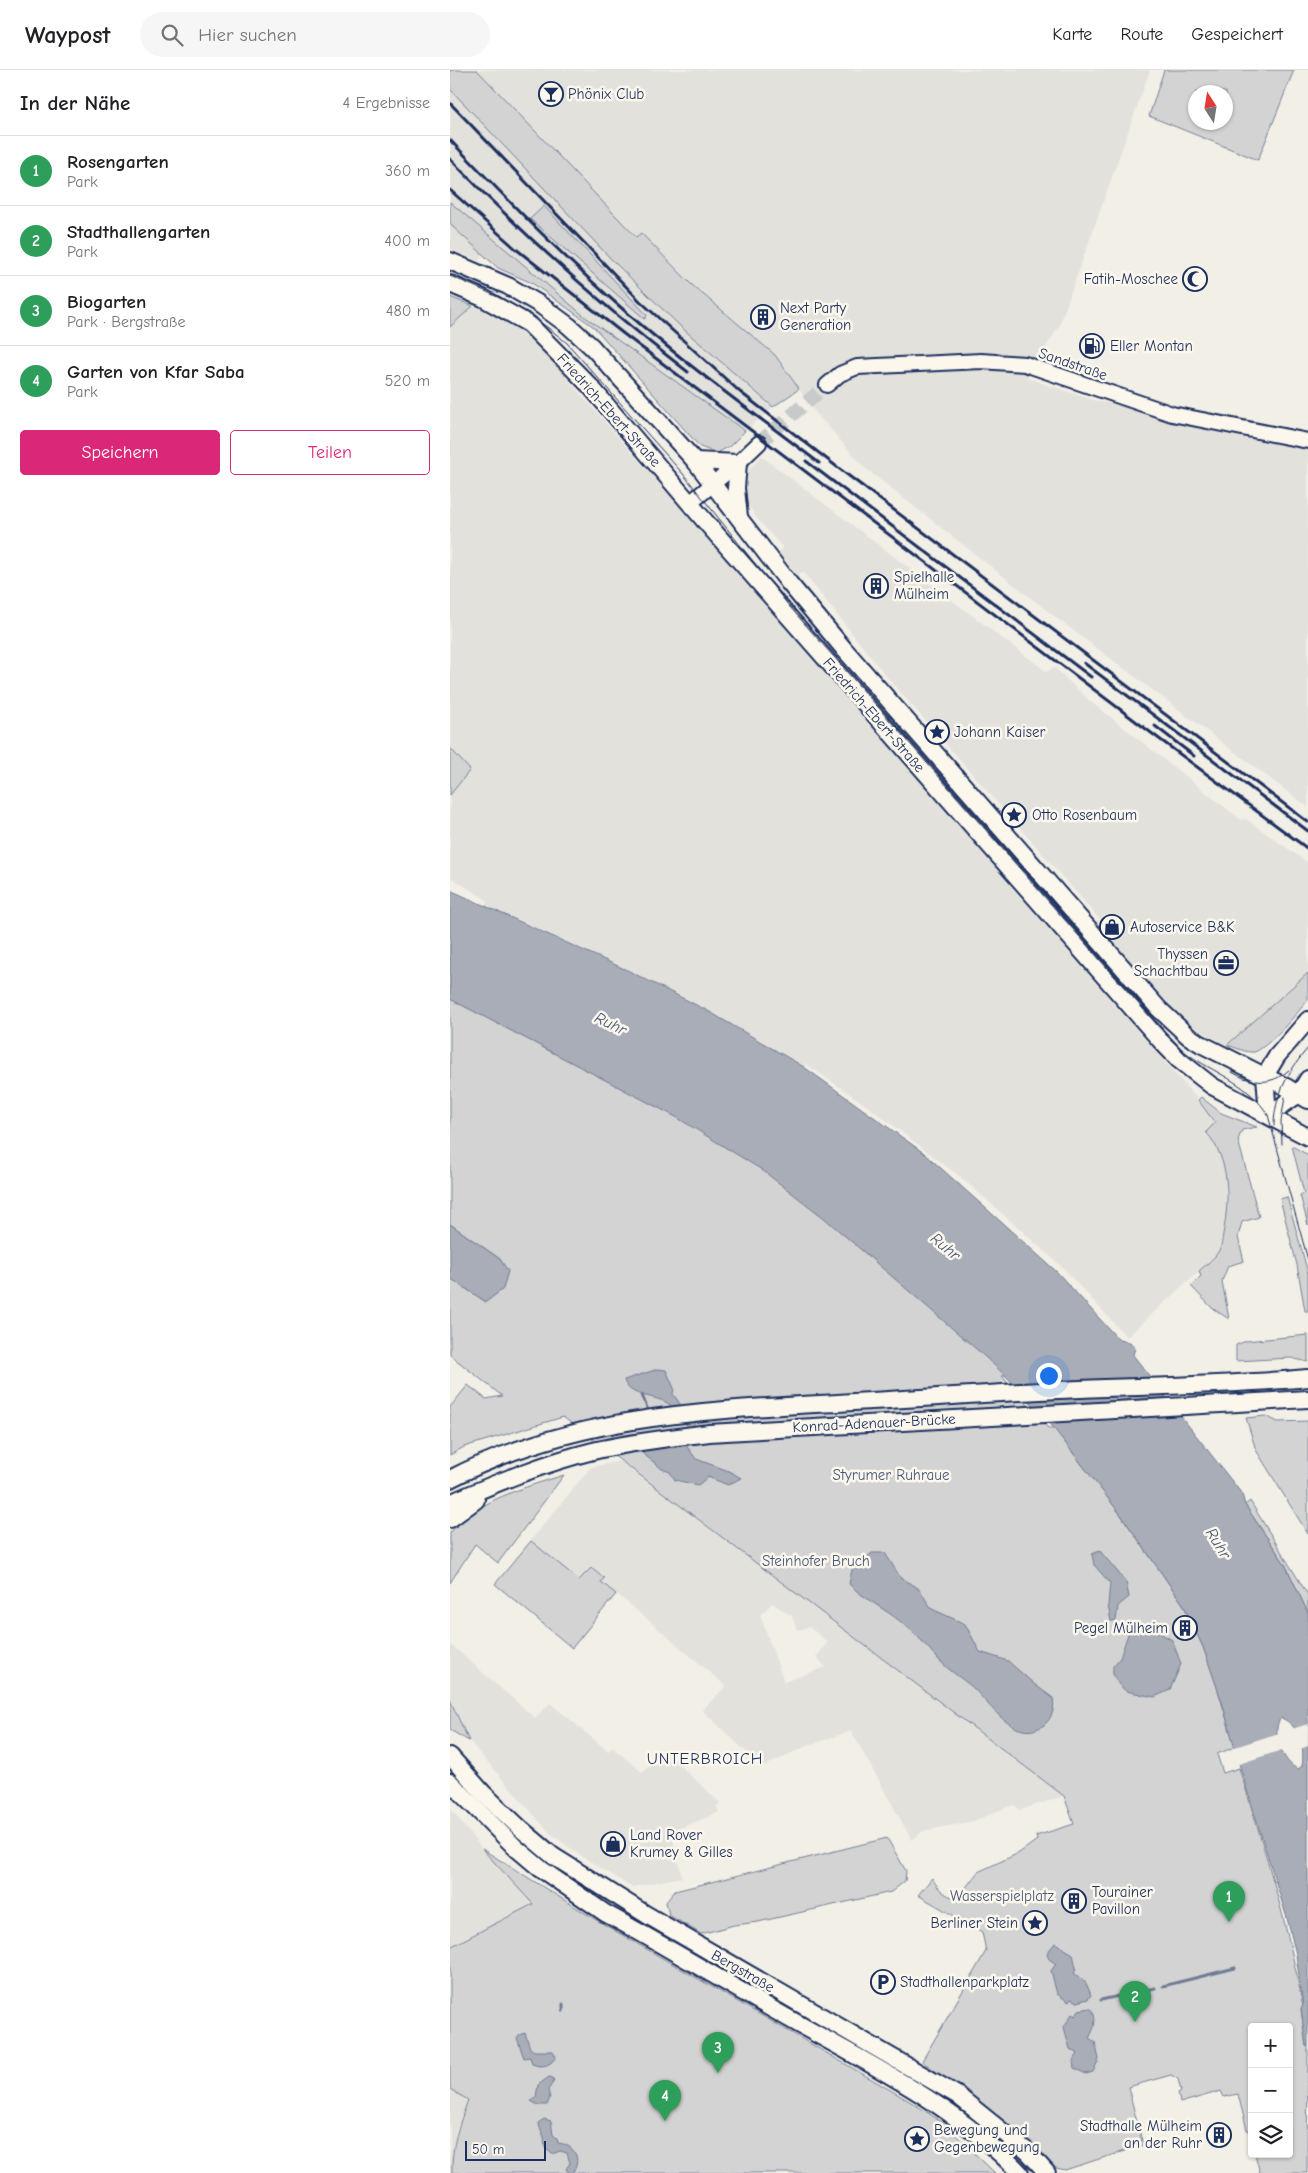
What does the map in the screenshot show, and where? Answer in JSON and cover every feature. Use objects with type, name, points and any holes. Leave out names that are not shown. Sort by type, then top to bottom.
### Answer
[{"type":"main road","name":"Friedrich-Ebert-Straße","points":[[450,262],[508,286],[539,304],[569,326],[628,385],[695,461],[789,583],[844,649],[1159,1009],[1188,1036],[1201,1044],[1304,1097]]},
{"type":"main road","name":"Friedrich-Ebert-Straße","points":[[450,284],[483,298],[529,324],[590,386],[1160,1040],[1180,1060],[1212,1086],[1308,1137]]},
{"type":"main road","points":[[695,461],[738,463],[736,488],[739,517]]},
{"type":"main road","points":[[1308,1020],[1277,1056],[1265,1076],[1268,1115],[1304,1097],[1308,1079]]},
{"type":"main road","name":"Konrad-Adenauer-Brücke","points":[[450,1479],[534,1443],[604,1425],[738,1408],[1308,1378]]},
{"type":"main road","name":"Konrad-Adenauer-Brücke","points":[[450,1503],[516,1476],[592,1451],[638,1442],[709,1433],[1308,1399]]},
{"type":"main road","points":[[450,1519],[465,1506],[516,1476]]},
{"type":"main road","name":"Bergstraße","points":[[450,1756],[483,1793],[553,1856],[647,1915],[957,2095],[1028,2152],[1047,2173]]},
{"type":"main road","name":"Bergstraße","points":[[450,1782],[516,1848],[562,1885],[605,1913],[940,2107],[986,2140],[1020,2173]]},
{"type":"street","name":"Sandstraße","points":[[827,385],[840,374],[858,367],[981,361],[1010,362],[1042,370],[1172,414],[1308,441]]},
{"type":"street","points":[[690,503],[759,443]]},
{"type":"shaded area","points":[[450,70],[1150,70],[1059,326],[1027,378],[1093,400],[1308,446],[1308,807],[1054,616],[865,468],[815,412],[775,355],[692,285],[641,233],[612,260],[681,327],[773,407],[745,431],[584,316],[547,287],[498,268],[482,255],[479,261],[450,249]]},
{"type":"shaded area","points":[[450,297],[506,322],[523,333],[543,351],[1198,1100],[1215,1123],[1206,1132],[1216,1144],[1223,1160],[1226,1179],[1226,1215],[1219,1252],[1127,1337],[1060,1265],[958,1175],[866,1105],[806,1064],[804,1067],[708,1011],[629,971],[486,905],[487,900],[450,877]]},
{"type":"shaded area","points":[[761,456],[1047,672],[1054,667],[1091,702],[1241,820],[1246,819],[1308,863],[1308,973],[1227,1045],[1202,1032],[1179,1016],[1096,922],[1100,919],[887,677],[803,572],[798,576],[778,553],[783,548],[755,516],[748,505],[745,492],[746,476]]},
{"type":"shaded area","points":[[621,1461],[1064,1796],[1020,1810],[1014,1805],[974,1821],[923,1831],[912,1840],[851,1731],[812,1744],[762,1767],[702,1710],[726,1686],[617,1594],[572,1648],[495,1584],[591,1467]],"holes":[[[772,1603],[792,1616],[797,1630],[809,1627],[828,1642],[816,1657],[826,1667],[784,1682],[760,1615]]]},
{"type":"shaded area","points":[[450,1644],[535,1718],[550,1703],[608,1751],[613,1748],[643,1773],[659,1755],[664,1753],[670,1756],[720,1803],[716,1806],[719,1812],[671,1832],[682,1877],[632,1887],[578,1854],[549,1832],[469,1741],[450,1700]]},
{"type":"shaded area","points":[[450,1808],[482,1849],[533,1904],[450,1947]]},
{"type":"shaded area","points":[[450,2089],[468,2100],[456,2131],[452,2157],[452,2173],[450,2173]]},
{"type":"green space","points":[[450,70],[477,70],[636,237],[641,233],[692,285],[775,355],[799,389],[773,407],[681,327],[612,260],[450,89]]},
{"type":"green space","points":[[1164,70],[1294,70],[1258,160],[1149,116]]},
{"type":"green space","points":[[450,202],[584,316],[745,431],[730,446],[717,453],[700,447],[594,327],[532,283],[498,268],[454,228],[450,223]]},
{"type":"green space","points":[[544,206],[647,315],[645,319],[530,219]]},
{"type":"green space","points":[[450,297],[473,306],[450,327]]},
{"type":"green space","points":[[450,748],[470,770],[450,795]]},
{"type":"green space","points":[[450,944],[1076,1369],[1002,1376],[1048,1428],[1054,1428],[1121,1515],[1183,1604],[1203,1647],[1235,1747],[1217,1754],[1223,1773],[1239,1768],[1283,1916],[1303,2006],[1301,2008],[1306,2046],[1308,2046],[1307,2173],[1260,2173],[1256,2158],[1293,2158],[1293,2023],[1248,2023],[1248,2130],[1238,2094],[1224,2097],[1221,2091],[1180,2103],[1178,2093],[1181,2091],[1178,2079],[1171,2075],[1128,2087],[1143,2145],[1065,2170],[1052,2167],[1012,2130],[922,2061],[986,1951],[982,1932],[918,1895],[932,1878],[942,1892],[957,1899],[978,1872],[1019,1853],[1037,1840],[1036,1836],[1074,1824],[1064,1796],[563,1417],[464,1447],[450,1455],[450,1407],[468,1385],[486,1399],[502,1396],[450,1355],[450,1278],[486,1302],[500,1259],[450,1224]]},
{"type":"green space","points":[[1308,973],[1308,1000],[1267,1044],[1254,1052],[1244,1051],[1227,1045]]},
{"type":"green space","points":[[1201,1097],[1221,1113],[1257,1127],[1242,1130],[1238,1140],[1259,1217],[1242,1222],[1238,1237],[1244,1261],[1228,1266],[1222,1281],[1229,1319],[1212,1308],[1191,1286],[1201,1276],[1199,1271],[1214,1257],[1220,1248],[1227,1207],[1224,1167],[1220,1154],[1206,1132],[1215,1123],[1198,1100]]},
{"type":"green space","points":[[1292,1146],[1308,1155],[1308,1225],[1300,1195],[1304,1193]]},
{"type":"green space","points":[[1287,1197],[1308,1273],[1308,1311],[1305,1311],[1297,1265],[1280,1199]]},
{"type":"green space","points":[[1308,1335],[1308,1362],[1291,1358],[1236,1361],[1236,1345],[1246,1341]]},
{"type":"green space","points":[[1266,1416],[1278,1422],[1308,1421],[1308,1534],[1256,1450],[1246,1418]]},
{"type":"green space","points":[[564,1475],[498,1563],[475,1544],[450,1583],[450,1533],[462,1521],[474,1511],[502,1496]]},
{"type":"green space","points":[[1250,1501],[1308,1595],[1308,1613],[1285,1564],[1245,1505]]},
{"type":"green space","points":[[531,1541],[579,1580],[591,1568],[604,1578],[601,1582],[616,1594],[572,1648],[495,1584]]},
{"type":"green space","points":[[450,1700],[469,1741],[450,1730]]},
{"type":"green space","points":[[887,1838],[906,1871],[905,1881],[891,1892],[758,1922],[734,1925],[701,1934],[669,1915],[666,1902],[675,1891]]},
{"type":"green space","points":[[482,1849],[593,1918],[911,2102],[942,2122],[995,2173],[452,2173],[454,2145],[468,2100],[450,2089],[450,1947],[533,1904]]},
{"type":"water","name":"Ruhr","points":[[450,890],[629,971],[708,1011],[804,1067],[924,1153],[1057,1272],[1119,1340],[1130,1342],[1135,1348],[1133,1355],[1242,1494],[1245,1505],[1285,1564],[1308,1613],[1308,2046],[1306,2046],[1301,2008],[1303,2006],[1296,1954],[1287,1918],[1222,1702],[1203,1647],[1183,1604],[1121,1515],[1049,1422],[1005,1375],[975,1348],[823,1217],[762,1170],[676,1117],[450,999]],"holes":[[[1281,1718],[1287,1721],[1297,1732],[1302,1745],[1302,1766],[1298,1769],[1287,1761],[1278,1738],[1278,1723]]]},
{"type":"water","points":[[450,1224],[500,1259],[508,1271],[503,1289],[486,1302],[450,1278]]},
{"type":"water","points":[[658,1369],[666,1370],[674,1388],[673,1394],[703,1436],[687,1426],[670,1405],[631,1390],[624,1380]]},
{"type":"water","points":[[683,1441],[696,1459],[729,1471],[741,1478],[728,1485],[708,1477],[698,1485],[675,1480],[670,1472],[662,1469],[641,1452],[650,1445]]},
{"type":"water","points":[[1100,1551],[1126,1582],[1129,1597],[1118,1606],[1116,1621],[1111,1621],[1108,1605],[1110,1583],[1094,1565],[1092,1554]]},
{"type":"water","points":[[872,1553],[885,1553],[900,1577],[918,1588],[932,1609],[965,1624],[980,1652],[1008,1661],[1053,1698],[1054,1706],[1047,1722],[1033,1730],[1023,1730],[1013,1726],[994,1711],[971,1686],[943,1664],[906,1626],[861,1595],[849,1584],[852,1570]]},
{"type":"water","points":[[1141,1627],[1158,1632],[1172,1640],[1181,1664],[1170,1690],[1154,1697],[1126,1691],[1119,1685],[1113,1674],[1113,1666],[1120,1658],[1129,1631]]},
{"type":"water","points":[[1055,1943],[1073,1954],[1076,1968],[1074,1973],[1086,1983],[1091,1995],[1088,1999],[1077,2002],[1071,1999],[1069,2002],[1057,1994],[1051,1971],[1056,1964],[1049,1959],[1047,1953]]},
{"type":"water","points":[[1090,2008],[1094,2015],[1095,2023],[1089,2038],[1095,2042],[1099,2059],[1093,2072],[1086,2074],[1074,2068],[1073,2061],[1078,2054],[1070,2049],[1064,2027],[1072,2014],[1075,2016],[1079,2010]]},
{"type":"water","points":[[525,2033],[530,2048],[534,2051],[553,2051],[556,2057],[554,2060],[546,2065],[539,2066],[532,2064],[530,2057],[524,2058],[517,2038]]},
{"type":"water","points":[[549,2077],[553,2078],[554,2081],[548,2090],[550,2098],[547,2105],[538,2105],[531,2101],[536,2097],[538,2085]]},
{"type":"water","points":[[544,2119],[551,2121],[553,2135],[557,2138],[558,2143],[568,2146],[575,2154],[577,2163],[572,2173],[569,2173],[566,2169],[570,2163],[567,2153],[560,2151],[552,2154],[545,2148],[544,2137],[538,2123]]},
{"type":"pier","points":[[1308,1724],[1308,1746],[1300,1749],[1292,1729]]},
{"type":"pier","points":[[1279,1733],[1285,1749],[1236,1765],[1232,1748]]},
{"type":"waterway","points":[[642,1395],[649,1413]]},
{"type":"waterway","points":[[1163,1986],[1235,1968]]},
{"type":"waterway","points":[[1101,2000],[1155,1988]]},
{"type":"waterway","points":[[563,2004],[563,2011]]},
{"type":"tunnel","points":[[759,443],[827,385]]},
{"type":"tram line","points":[[450,276],[512,304],[539,321],[567,343],[684,475],[789,606],[1165,1034],[1192,1057],[1243,1088],[1261,1105],[1268,1115],[1308,1260]]},
{"type":"tram line","points":[[1274,1126],[1277,1104],[1284,1084],[1308,1048]]},
{"type":"tram line","points":[[1232,1072],[1247,1079],[1261,1082],[1275,1079],[1289,1070]]},
{"type":"tram line","points":[[1282,1144],[1281,1121],[1285,1097]]},
{"type":"railway","points":[[450,103],[640,301],[740,392],[1308,822]]},
{"type":"railway","points":[[450,140],[552,244],[617,304],[691,366],[819,463]]},
{"type":"railway","points":[[450,159],[565,270],[688,372]]},
{"type":"railway","points":[[450,190],[516,249],[625,335],[1158,738],[1308,849]]},
{"type":"railway","points":[[806,461],[1091,677]]},
{"type":"railway","points":[[1084,663],[1308,831]]},
{"type":"railway","points":[[1155,726],[1194,756]]},
{"type":"place","name":"Phönix Club","points":[[551,94]]},
{"type":"place","name":"Fatih-Moschee","points":[[1195,279]]},
{"type":"place","name":"Next Party Generation","points":[[763,317]]},
{"type":"place","name":"Eller Montan","points":[[1092,346]]},
{"type":"place","name":"Spielhalle Mülheim","points":[[876,586]]},
{"type":"place","name":"Johann Kaiser","points":[[937,732]]},
{"type":"place","name":"Otto Rosenbaum","points":[[1014,815]]},
{"type":"place","name":"Autoservice B&K","points":[[1112,927]]},
{"type":"place","name":"Thyssen Schachtbau","points":[[1226,963]]},
{"type":"place","name":"Pegel Mülheim","points":[[1185,1628]]},
{"type":"place","name":"Land Rover Krumey & Gilles","points":[[613,1844]]},
{"type":"place","name":"Tourainer Pavillon","points":[[1074,1901]]},
{"type":"place","name":"Rosengarten","points":[[1229,1922]]},
{"type":"place","name":"Berliner Stein","points":[[1035,1923]]},
{"type":"place","name":"Stadthallenparkplatz","points":[[883,1982]]},
{"type":"place","name":"Stadthallengarten","points":[[1135,2022]]},
{"type":"place","name":"Biogarten","points":[[718,2073]]},
{"type":"place","name":"Garten von Kfar Saba","points":[[665,2121]]},
{"type":"place","name":"Stadthalle Mülheim an der Ruhr","points":[[1219,2135]]},
{"type":"place","name":"Bewegung und Gegenbewegung","points":[[917,2139]]},
{"type":"district","name":"UNTERBROICH","points":[[705,1758]]},
{"type":"park label","name":"Styrumer Ruhraue","points":[[891,1475]]},
{"type":"park label","name":"Steinhofer Bruch","points":[[816,1561]]},
{"type":"park label","name":"Wasserspielplatz","points":[[1002,1896]]}]
